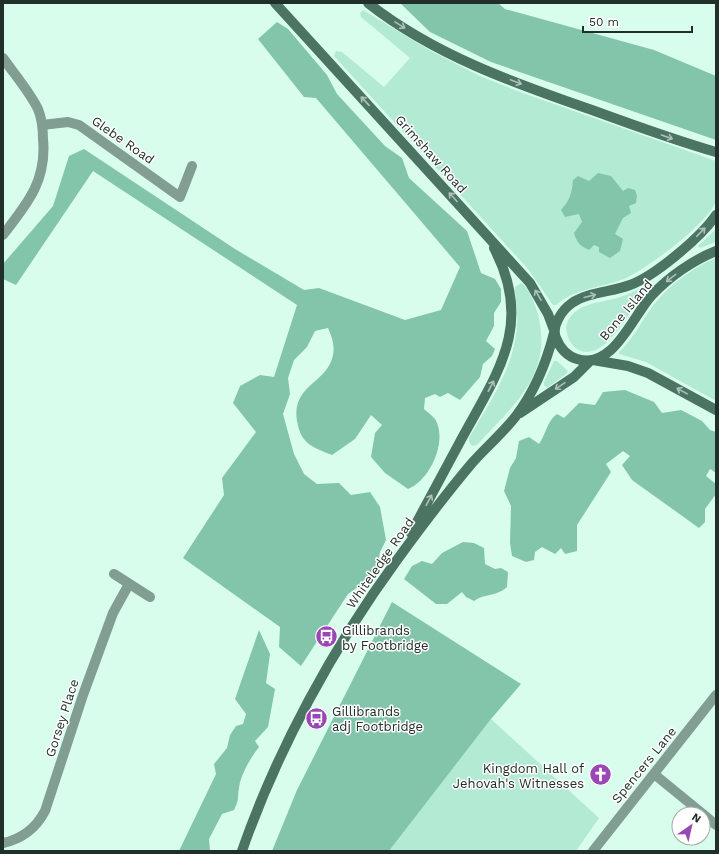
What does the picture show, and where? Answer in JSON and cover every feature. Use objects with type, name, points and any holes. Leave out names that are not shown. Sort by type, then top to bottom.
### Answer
[{"type":"main road","name":"Grimshaw Road","points":[[276,3],[530,283],[548,314],[554,332]]},
{"type":"main road","points":[[368,3],[382,14],[420,37],[475,66],[559,98],[716,152]]},
{"type":"main road","name":"Bone Island","points":[[554,332],[558,319],[573,302],[631,285],[645,278],[700,233],[716,215]]},
{"type":"main road","points":[[397,559],[499,370],[508,344],[511,318],[508,284],[498,256],[486,234]]},
{"type":"main road","name":"Bone Island","points":[[592,360],[605,354],[624,335],[642,307],[660,287],[692,263],[716,251]]},
{"type":"main road","points":[[554,332],[565,353],[577,359],[628,366],[648,373],[716,410]]},
{"type":"main road","name":"Whiteledge Road","points":[[242,851],[267,789],[295,728],[318,683],[370,598],[397,559],[485,448],[515,417],[533,391],[547,361],[554,332]]},
{"type":"main road","name":"Whiteledge Road","points":[[515,417],[574,377],[592,360]]},
{"type":"street","points":[[3,58],[30,95],[38,110],[42,124],[44,153],[42,171],[37,186],[29,202],[3,235]]},
{"type":"street","name":"Glebe Road","points":[[42,124],[68,122],[79,125],[180,197],[192,166]]},
{"type":"street","points":[[114,574],[150,598]]},
{"type":"street","name":"Gorsey Place","points":[[3,843],[15,840],[33,828],[45,811],[82,695],[110,620],[119,599],[129,584]]},
{"type":"street","name":"Spencers Lane","points":[[593,851],[716,695]]},
{"type":"street","points":[[654,774],[693,806]]},
{"type":"green space","points":[[400,3],[498,3],[505,9],[654,50],[716,76],[716,140],[491,62],[430,32]]},
{"type":"green space","points":[[363,10],[429,50],[480,76],[520,92],[716,161],[716,200],[711,209],[690,232],[647,266],[624,279],[580,292],[564,299],[556,305],[553,305],[528,269],[334,56],[336,51],[342,52],[384,87],[410,58],[361,17],[360,13]]},
{"type":"green space","points":[[277,22],[288,29],[327,75],[337,94],[385,146],[402,158],[409,178],[467,231],[481,273],[495,279],[501,289],[501,302],[494,313],[494,326],[486,341],[495,349],[492,356],[483,364],[480,377],[460,400],[448,393],[440,397],[435,394],[425,398],[424,409],[437,423],[439,441],[434,461],[429,470],[416,485],[408,489],[385,473],[371,457],[375,433],[382,425],[371,415],[355,439],[332,455],[308,444],[301,435],[297,421],[299,399],[324,372],[330,364],[333,355],[333,341],[328,328],[315,331],[307,347],[294,360],[288,378],[290,394],[283,414],[294,454],[304,474],[317,484],[339,483],[351,495],[370,492],[380,507],[386,540],[380,552],[376,574],[348,594],[301,666],[279,647],[280,627],[183,558],[224,495],[222,478],[256,432],[233,403],[240,386],[260,375],[274,377],[297,305],[93,171],[16,285],[3,279],[3,264],[53,206],[69,156],[84,149],[235,249],[304,290],[319,288],[405,320],[441,310],[460,267],[316,98],[304,97],[258,39]]},
{"type":"green space","points":[[598,173],[611,176],[623,191],[628,188],[635,190],[637,196],[636,203],[629,206],[631,213],[623,218],[615,234],[623,239],[620,251],[610,258],[599,252],[599,247],[594,245],[589,250],[579,244],[574,233],[582,222],[579,214],[565,217],[561,210],[567,203],[570,196],[573,180],[578,176],[589,181]]},
{"type":"green space","points":[[716,229],[716,242],[700,248],[698,246]]},
{"type":"green space","points":[[716,258],[716,401],[646,362],[619,354],[619,352],[633,336],[652,307],[665,292],[690,272]]},
{"type":"green space","points":[[521,283],[529,292],[537,311],[541,333],[540,353],[536,370],[528,386],[505,416],[477,445],[472,446],[469,438],[493,397],[512,354],[517,324],[515,287]]},
{"type":"green space","points":[[646,285],[648,288],[618,330],[600,348],[590,352],[579,350],[571,343],[566,327],[573,313],[594,303],[621,297]]},
{"type":"green space","points":[[554,361],[557,361],[568,371],[547,388],[544,385],[544,382]]},
{"type":"green space","points":[[625,390],[654,402],[662,413],[681,410],[702,421],[710,430],[716,432],[716,473],[710,469],[706,476],[716,484],[716,494],[705,509],[705,522],[699,528],[632,480],[622,465],[630,456],[623,451],[606,464],[611,472],[577,525],[577,551],[565,554],[561,548],[555,554],[542,547],[535,552],[534,560],[526,562],[512,556],[510,543],[511,506],[504,491],[510,468],[516,458],[519,441],[529,437],[539,444],[551,420],[557,414],[564,418],[579,403],[595,405],[603,392]]},
{"type":"green space","points":[[463,542],[474,543],[484,548],[485,564],[495,569],[501,568],[508,572],[507,587],[499,592],[474,601],[466,597],[462,592],[447,604],[436,604],[404,579],[412,566],[422,561],[432,564],[442,553]]},
{"type":"green space","points":[[392,602],[521,684],[491,719],[389,851],[272,851],[297,790]]},
{"type":"green space","points":[[259,630],[270,654],[266,683],[275,689],[268,727],[255,741],[259,747],[249,761],[241,778],[238,801],[234,810],[222,814],[209,839],[210,851],[179,851],[216,774],[214,764],[227,748],[230,735],[236,726],[243,724],[246,714],[235,699]]},
{"type":"green space","points":[[491,719],[599,818],[576,851],[389,851]]},
{"type":"place","name":"Gillibrands by Footbridge","points":[[327,637]]},
{"type":"place","name":"Gillibrands adj Footbridge","points":[[316,718]]},
{"type":"place","name":"Kingdom Hall of Jehovah's Witnesses","points":[[600,775]]}]
